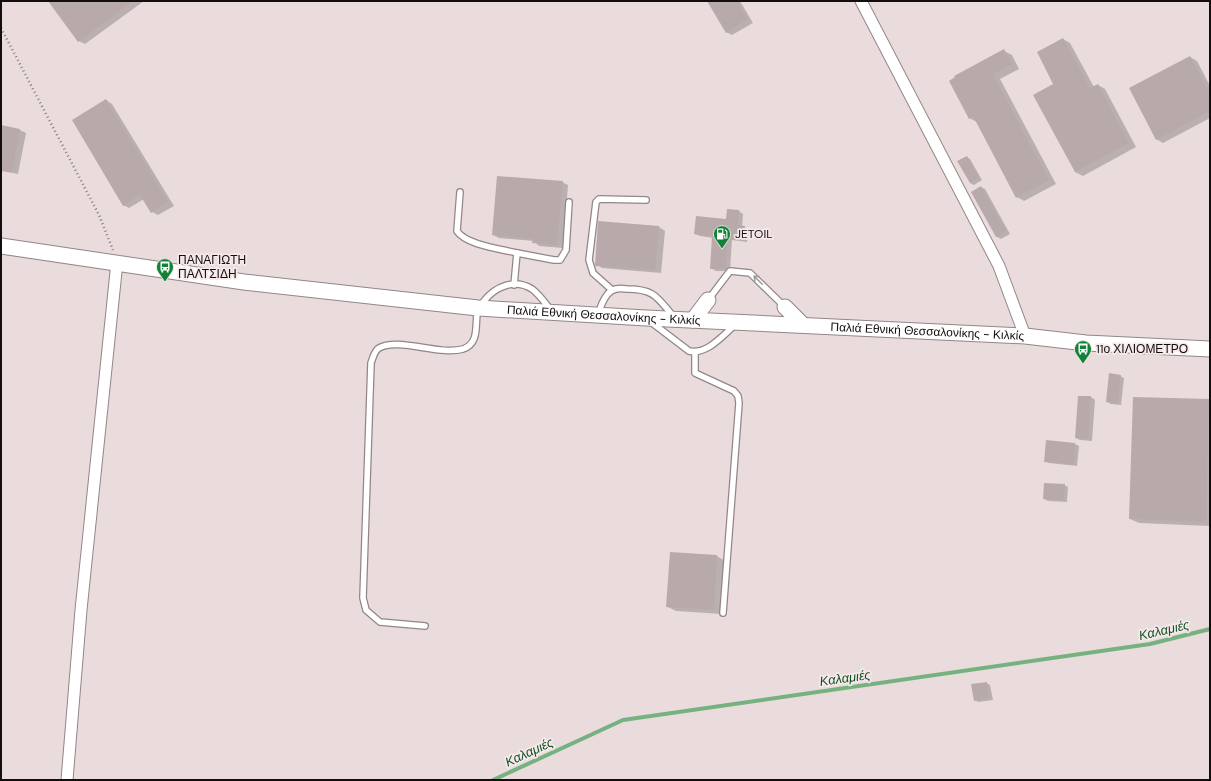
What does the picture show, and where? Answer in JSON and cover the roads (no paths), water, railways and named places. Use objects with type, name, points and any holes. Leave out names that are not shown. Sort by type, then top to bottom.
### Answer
[{"type":"main road","name":"Παλιά Εθνική Θεσσαλονίκης - Κιλκίς","points":[[1,246],[244,282],[478,308],[646,318],[1025,336],[1086,343],[1210,349]]},
{"type":"main road","points":[[693,320],[708,300]]},
{"type":"main road","points":[[785,307],[803,325]]},
{"type":"street","points":[[860,1],[999,266],[1025,336]]},
{"type":"street","points":[[67,780],[80,610],[117,262]]},
{"type":"lane","points":[[460,192],[457,231],[460,235],[470,241],[554,260],[560,260],[566,250],[570,202]]},
{"type":"lane","points":[[612,290],[593,273],[589,260],[596,202],[599,199],[646,200]]},
{"type":"lane","points":[[514,285],[518,253]]},
{"type":"lane","points":[[708,300],[730,271],[750,273],[785,307]]},
{"type":"lane","points":[[425,626],[380,622],[373,618],[366,610],[363,598],[371,364],[374,353],[378,348],[394,345],[453,351],[465,348],[471,344],[476,334],[478,308],[496,289],[504,285],[514,285],[532,289],[553,312]]},
{"type":"lane","points":[[598,315],[606,296],[612,290],[642,289],[657,297],[676,319]]},
{"type":"lane","points":[[646,318],[689,351],[695,353],[702,352],[739,322]]},
{"type":"lane","points":[[695,353],[695,373],[734,391],[738,396],[739,403],[723,613]]},
{"type":"waterway","name":"Καλαμιές","points":[[493,780],[623,720],[1150,644],[1210,629]]},
{"type":"place","name":"JETOIL","points":[[722,249]]},
{"type":"place","name":"ΠΑΝΑΓΙΩΤΗ ΠΑΛΤΣΙΔΗ","points":[[165,282]]},
{"type":"place","name":"11ο ΧΙΛΙΟΜΕΤΡΟ","points":[[1083,364]]}]
